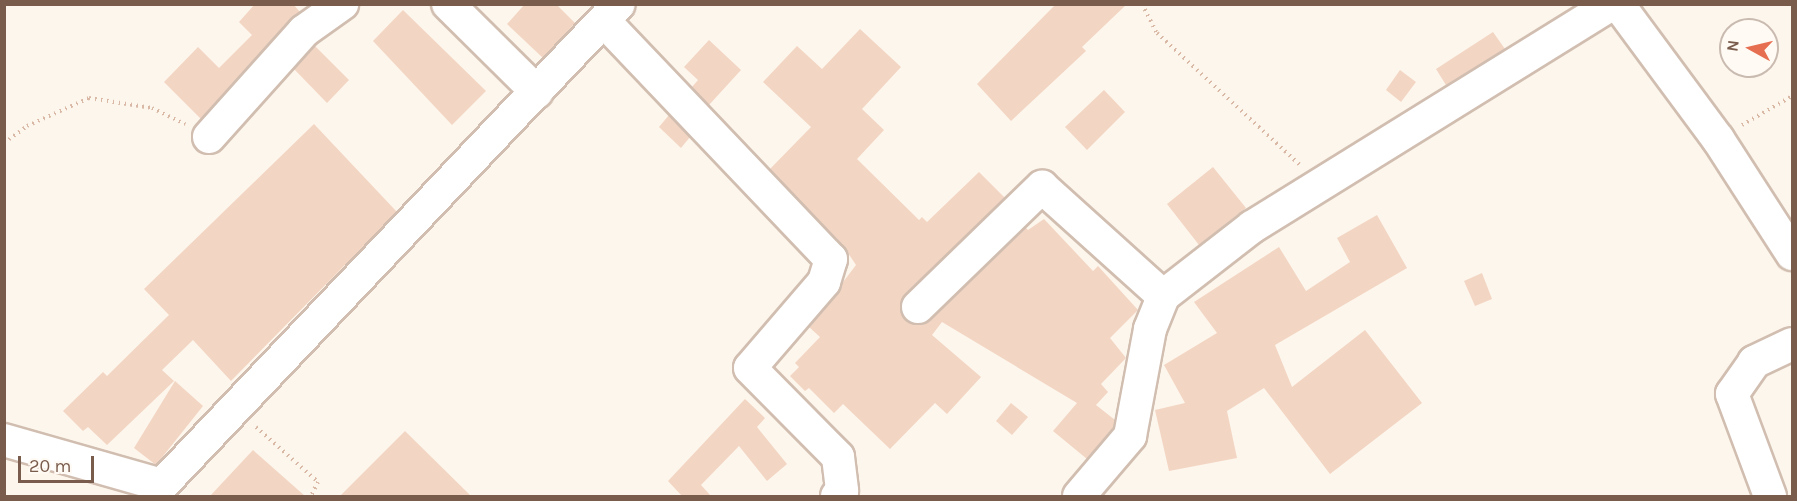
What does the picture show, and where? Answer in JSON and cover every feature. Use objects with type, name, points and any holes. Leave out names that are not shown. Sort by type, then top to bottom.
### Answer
[{"type":"street","points":[[209,137],[304,31],[342,4]]},
{"type":"street","points":[[448,4],[537,92]]},
{"type":"street","points":[[1079,496],[1130,436],[1150,329],[1163,296],[1252,227],[1323,186],[1611,4]]},
{"type":"street","points":[[1618,4],[1718,139],[1792,254]]},
{"type":"street","points":[[4,440],[164,491],[234,410],[611,13],[831,259],[824,282],[750,368],[838,457],[842,491],[837,496]]},
{"type":"street","points":[[918,307],[1042,187],[1163,296]]},
{"type":"street","points":[[1770,496],[1732,394],[1754,362],[1792,344]]},
{"type":"path","points":[[1142,4],[1157,33],[1323,186]]},
{"type":"path","points":[[1718,139],[1792,96]]},
{"type":"path","points":[[4,142],[27,126],[88,98],[152,108],[209,137]]},
{"type":"path","points":[[234,410],[284,448],[318,482],[311,496]]},
{"type":"building","points":[[255,4],[293,4],[300,12],[201,119],[164,82],[198,47],[219,68],[252,35],[239,22]]},
{"type":"building","points":[[525,4],[556,4],[575,23],[543,58],[507,24]]},
{"type":"building","points":[[1056,4],[1127,4],[1082,47],[1086,51],[1011,121],[977,84]]},
{"type":"building","points":[[403,10],[486,91],[452,125],[373,41]]},
{"type":"building","points":[[860,29],[901,67],[862,109],[884,130],[857,159],[919,220],[922,217],[927,222],[979,172],[1005,198],[905,294],[900,311],[906,320],[922,325],[931,320],[1026,228],[1028,230],[1044,219],[1093,271],[1098,266],[1138,310],[1110,338],[1126,358],[1101,384],[1108,392],[1096,405],[1115,420],[1113,428],[1087,459],[1053,431],[1077,403],[942,322],[932,335],[981,377],[947,414],[935,403],[890,449],[843,404],[834,413],[809,388],[805,391],[790,376],[799,367],[795,363],[820,337],[809,327],[856,265],[844,247],[770,169],[811,127],[763,82],[797,46],[822,69]]},
{"type":"building","points":[[1493,32],[1505,49],[1446,85],[1436,69]]},
{"type":"building","points":[[709,40],[741,70],[709,105],[692,87],[698,80],[684,67]]},
{"type":"building","points":[[315,46],[349,80],[327,103],[294,69]]},
{"type":"building","points":[[1400,70],[1416,82],[1401,102],[1386,90]]},
{"type":"building","points":[[1104,90],[1125,112],[1087,150],[1065,127]]},
{"type":"building","points":[[669,115],[690,137],[681,148],[659,127]]},
{"type":"building","points":[[314,124],[397,212],[231,381],[193,340],[162,370],[174,381],[107,445],[88,427],[83,431],[63,411],[103,372],[107,376],[169,315],[144,289]]},
{"type":"building","points":[[1213,167],[1246,208],[1199,245],[1167,204]]},
{"type":"building","points":[[1377,215],[1407,268],[1275,345],[1292,387],[1365,330],[1422,403],[1330,474],[1264,388],[1227,411],[1237,458],[1169,471],[1155,410],[1185,403],[1164,365],[1217,333],[1194,302],[1279,247],[1306,291],[1350,262],[1337,238]]},
{"type":"building","points":[[1482,273],[1492,299],[1475,306],[1464,281]]},
{"type":"building","points":[[175,381],[203,406],[156,465],[134,448]]},
{"type":"building","points":[[745,399],[765,418],[757,427],[787,464],[767,481],[739,446],[701,485],[711,496],[682,496],[668,481]]},
{"type":"building","points":[[1011,403],[1028,417],[1012,435],[996,421]]},
{"type":"building","points":[[405,431],[471,496],[340,496]]},
{"type":"building","points":[[253,450],[305,496],[210,496]]}]
